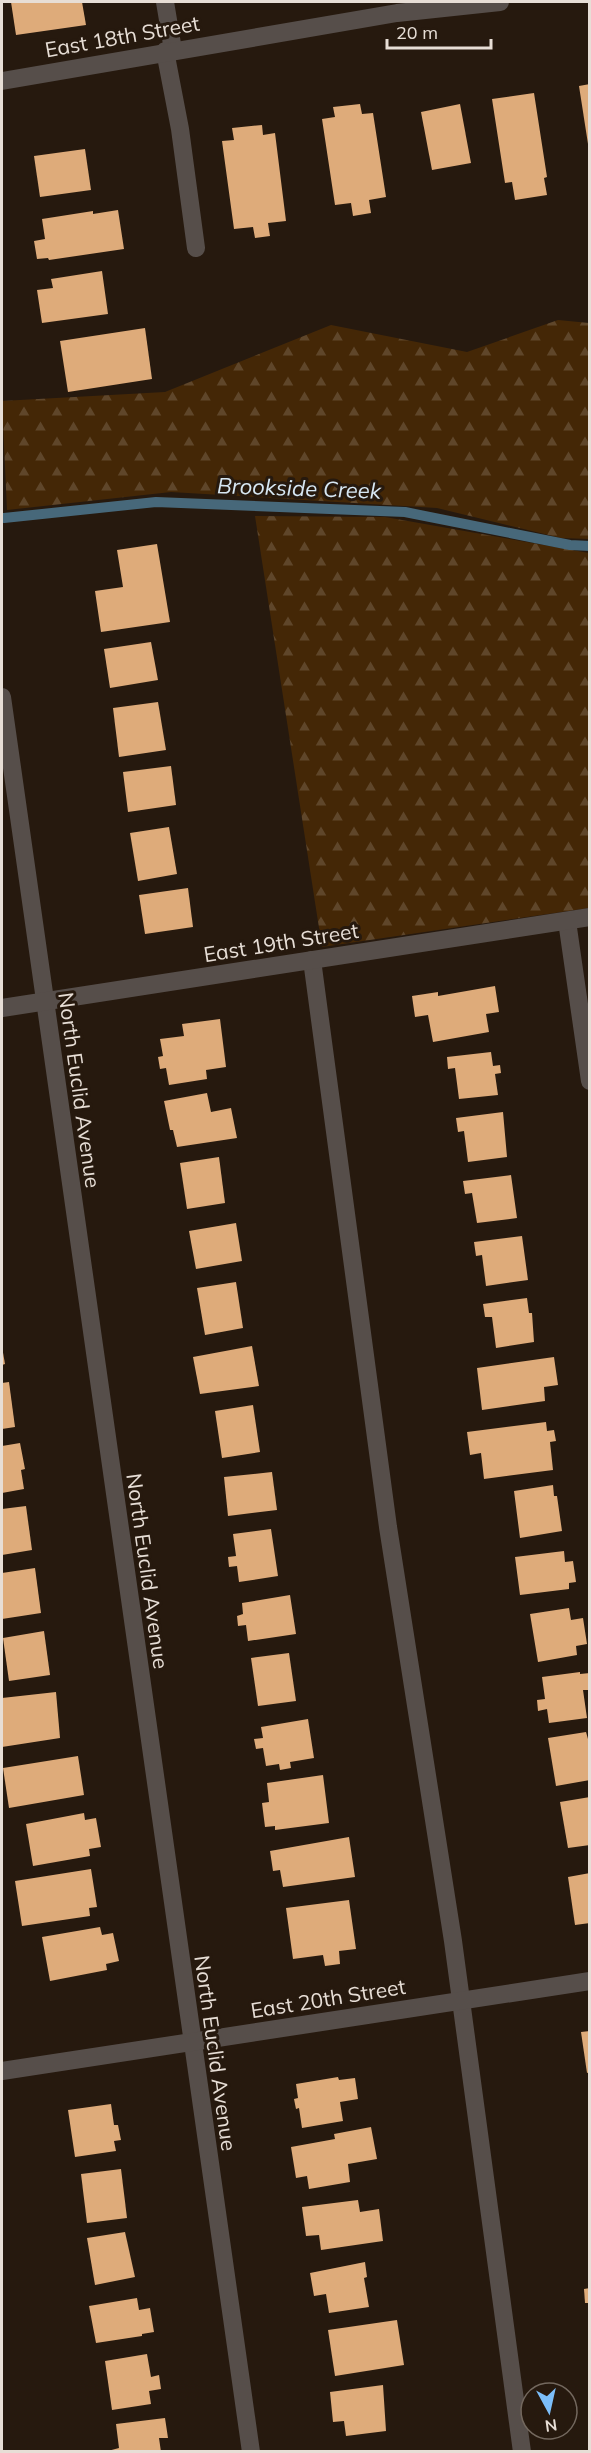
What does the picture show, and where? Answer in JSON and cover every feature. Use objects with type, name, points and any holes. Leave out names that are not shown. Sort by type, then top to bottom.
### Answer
[{"type":"street","points":[[165,2],[169,50],[196,248]]},
{"type":"street","name":"East 18th Street","points":[[2,81],[436,5],[454,8],[500,2]]},
{"type":"street","name":"North Euclid Avenue","points":[[2,697],[191,2042],[251,2451]]},
{"type":"street","name":"East 19th Street","points":[[2,1008],[590,917]]},
{"type":"street","points":[[567,921],[590,1081]]},
{"type":"street","points":[[312,960],[389,1539],[462,2000],[522,2451]]},
{"type":"street","name":"East 20th Street","points":[[2,2071],[590,1981]]},
{"type":"green space","points":[[558,320],[589,323],[589,539],[561,538],[437,508],[171,492],[7,510],[2,401],[165,392],[331,325],[467,352]]},
{"type":"green space","points":[[255,516],[385,517],[589,553],[589,908],[322,947]]},
{"type":"building","points":[[11,2],[82,2],[86,25],[16,35]]},
{"type":"building","points":[[590,84],[590,144],[588,144],[579,86]]},
{"type":"building","points":[[534,93],[547,177],[544,178],[547,195],[515,200],[512,182],[505,183],[492,99]]},
{"type":"building","points":[[360,104],[362,114],[373,113],[386,197],[369,200],[371,213],[353,216],[351,203],[335,205],[322,119],[335,117],[333,107]]},
{"type":"building","points":[[460,104],[471,163],[432,170],[421,112]]},
{"type":"building","points":[[262,125],[263,135],[275,133],[286,221],[268,223],[270,236],[255,238],[253,227],[234,229],[222,141],[234,140],[232,128]]},
{"type":"building","points":[[85,149],[91,190],[40,197],[34,156]]},
{"type":"building","points":[[118,210],[124,249],[49,260],[48,258],[37,259],[34,241],[45,239],[42,219],[93,211],[93,214]]},
{"type":"building","points":[[102,271],[108,314],[42,323],[37,290],[53,288],[51,279]]},
{"type":"building","points":[[145,328],[152,379],[68,392],[60,341]]},
{"type":"building","points":[[157,544],[170,622],[101,632],[95,591],[123,587],[117,550]]},
{"type":"building","points":[[151,642],[158,680],[110,688],[104,649]]},
{"type":"building","points":[[158,702],[166,750],[119,757],[113,708]]},
{"type":"building","points":[[171,766],[176,805],[128,812],[123,772]]},
{"type":"building","points":[[169,827],[177,874],[138,881],[130,833]]},
{"type":"building","points":[[188,888],[193,927],[145,934],[139,895]]},
{"type":"building","points":[[495,986],[499,1012],[486,1014],[489,1032],[433,1042],[428,1015],[415,1017],[412,996],[438,992],[438,996]]},
{"type":"building","points":[[220,1019],[226,1067],[206,1070],[207,1079],[169,1085],[166,1068],[160,1069],[158,1057],[163,1056],[160,1039],[184,1036],[182,1024]]},
{"type":"building","points":[[491,1052],[493,1066],[500,1065],[501,1073],[495,1074],[498,1095],[459,1099],[455,1068],[448,1069],[447,1057]]},
{"type":"building","points":[[207,1093],[211,1112],[231,1108],[237,1138],[177,1147],[173,1130],[170,1130],[164,1101]]},
{"type":"building","points":[[503,1112],[507,1157],[468,1162],[464,1131],[458,1132],[456,1118]]},
{"type":"building","points":[[219,1157],[225,1203],[187,1209],[180,1163]]},
{"type":"building","points":[[511,1175],[517,1218],[477,1223],[472,1193],[465,1194],[463,1181]]},
{"type":"building","points":[[236,1223],[242,1261],[196,1269],[189,1231]]},
{"type":"building","points":[[522,1236],[528,1280],[486,1286],[482,1255],[476,1256],[474,1242]]},
{"type":"building","points":[[236,1282],[243,1328],[205,1335],[197,1288]]},
{"type":"building","points":[[527,1298],[529,1313],[532,1313],[534,1342],[496,1348],[492,1317],[485,1317],[483,1304]]},
{"type":"building","points":[[252,1346],[259,1386],[200,1394],[193,1357]]},
{"type":"building","points":[[2,1347],[5,1364],[2,1365]]},
{"type":"building","points":[[554,1357],[558,1385],[544,1387],[545,1401],[482,1410],[477,1368]]},
{"type":"building","points":[[9,1382],[15,1427],[2,1429],[2,1383]]},
{"type":"building","points":[[253,1405],[260,1452],[222,1458],[215,1411]]},
{"type":"building","points":[[546,1422],[547,1431],[554,1430],[556,1441],[550,1442],[553,1470],[484,1479],[481,1453],[470,1455],[467,1432]]},
{"type":"building","points":[[20,1443],[25,1469],[21,1470],[24,1489],[2,1493],[2,1446]]},
{"type":"building","points":[[272,1472],[277,1510],[228,1516],[224,1477]]},
{"type":"building","points":[[553,1485],[554,1496],[557,1496],[562,1531],[520,1538],[514,1491]]},
{"type":"building","points":[[26,1506],[32,1550],[2,1555],[2,1509]]},
{"type":"building","points":[[271,1529],[278,1576],[239,1582],[237,1566],[229,1567],[228,1557],[236,1556],[233,1534]]},
{"type":"building","points":[[564,1551],[565,1562],[573,1561],[576,1582],[569,1583],[569,1589],[520,1595],[515,1557]]},
{"type":"building","points":[[35,1568],[41,1613],[2,1619],[2,1573]]},
{"type":"building","points":[[290,1595],[296,1634],[248,1641],[246,1625],[238,1626],[237,1616],[243,1614],[242,1603]]},
{"type":"building","points":[[569,1608],[571,1620],[583,1618],[587,1644],[576,1646],[577,1655],[538,1662],[530,1614]]},
{"type":"building","points":[[44,1631],[50,1675],[9,1681],[3,1638]]},
{"type":"building","points":[[289,1653],[296,1701],[258,1706],[251,1658]]},
{"type":"building","points":[[580,1672],[580,1674],[590,1673],[590,1690],[583,1690],[587,1718],[549,1723],[547,1709],[538,1711],[537,1700],[545,1699],[542,1677]]},
{"type":"building","points":[[56,1692],[60,1738],[2,1747],[2,1698]]},
{"type":"building","points":[[308,1719],[314,1758],[290,1762],[291,1768],[280,1770],[279,1764],[266,1766],[263,1748],[256,1749],[254,1739],[263,1738],[261,1727]]},
{"type":"building","points":[[586,1732],[590,1746],[590,1780],[556,1786],[548,1738]]},
{"type":"building","points":[[78,1756],[84,1795],[9,1808],[3,1768]]},
{"type":"building","points":[[323,1775],[329,1823],[275,1830],[275,1826],[265,1827],[262,1803],[269,1802],[267,1783]]},
{"type":"building","points":[[590,1797],[590,1845],[568,1848],[560,1802]]},
{"type":"building","points":[[84,1813],[85,1820],[96,1818],[101,1847],[89,1849],[90,1856],[33,1866],[26,1824]]},
{"type":"building","points":[[349,1837],[355,1877],[283,1887],[280,1870],[273,1871],[270,1851]]},
{"type":"building","points":[[91,1869],[97,1907],[89,1908],[90,1916],[22,1926],[15,1881]]},
{"type":"building","points":[[590,1873],[590,1923],[575,1925],[568,1877]]},
{"type":"building","points":[[349,1900],[356,1949],[339,1951],[340,1964],[325,1966],[323,1955],[293,1959],[286,1908]]},
{"type":"building","points":[[100,1927],[102,1935],[113,1933],[119,1961],[106,1964],[107,1970],[50,1981],[42,1937]]},
{"type":"building","points":[[590,2031],[590,2072],[587,2073],[581,2032]]},
{"type":"building","points":[[338,2077],[339,2080],[355,2078],[358,2099],[340,2102],[343,2121],[302,2128],[299,2108],[296,2109],[294,2099],[298,2098],[296,2084]]},
{"type":"building","points":[[111,2104],[114,2125],[118,2125],[121,2140],[114,2141],[116,2151],[75,2157],[68,2110]]},
{"type":"building","points":[[371,2127],[377,2159],[348,2164],[350,2182],[309,2189],[307,2176],[296,2178],[291,2147],[335,2139],[334,2134]]},
{"type":"building","points":[[121,2169],[127,2218],[87,2223],[81,2174]]},
{"type":"building","points":[[358,2200],[360,2212],[379,2209],[383,2241],[321,2250],[319,2235],[306,2236],[302,2207]]},
{"type":"building","points":[[125,2232],[135,2277],[95,2285],[87,2238]]},
{"type":"building","points":[[365,2262],[367,2277],[364,2278],[369,2307],[329,2313],[326,2294],[314,2296],[310,2273]]},
{"type":"building","points":[[590,2288],[590,2303],[585,2303],[584,2289]]},
{"type":"building","points":[[137,2298],[139,2310],[150,2308],[154,2332],[96,2343],[89,2306]]},
{"type":"building","points":[[397,2320],[404,2365],[335,2376],[328,2330]]},
{"type":"building","points":[[147,2354],[151,2377],[159,2375],[161,2389],[149,2391],[151,2404],[112,2410],[105,2361]]},
{"type":"building","points":[[383,2385],[386,2431],[346,2436],[344,2421],[333,2422],[330,2392]]},
{"type":"building","points":[[165,2418],[168,2438],[159,2438],[161,2452],[104,2452],[119,2448],[116,2424]]},
{"type":"waterway","name":"Brookside Creek","points":[[4,518],[156,502],[405,512],[570,545],[590,546]]}]
